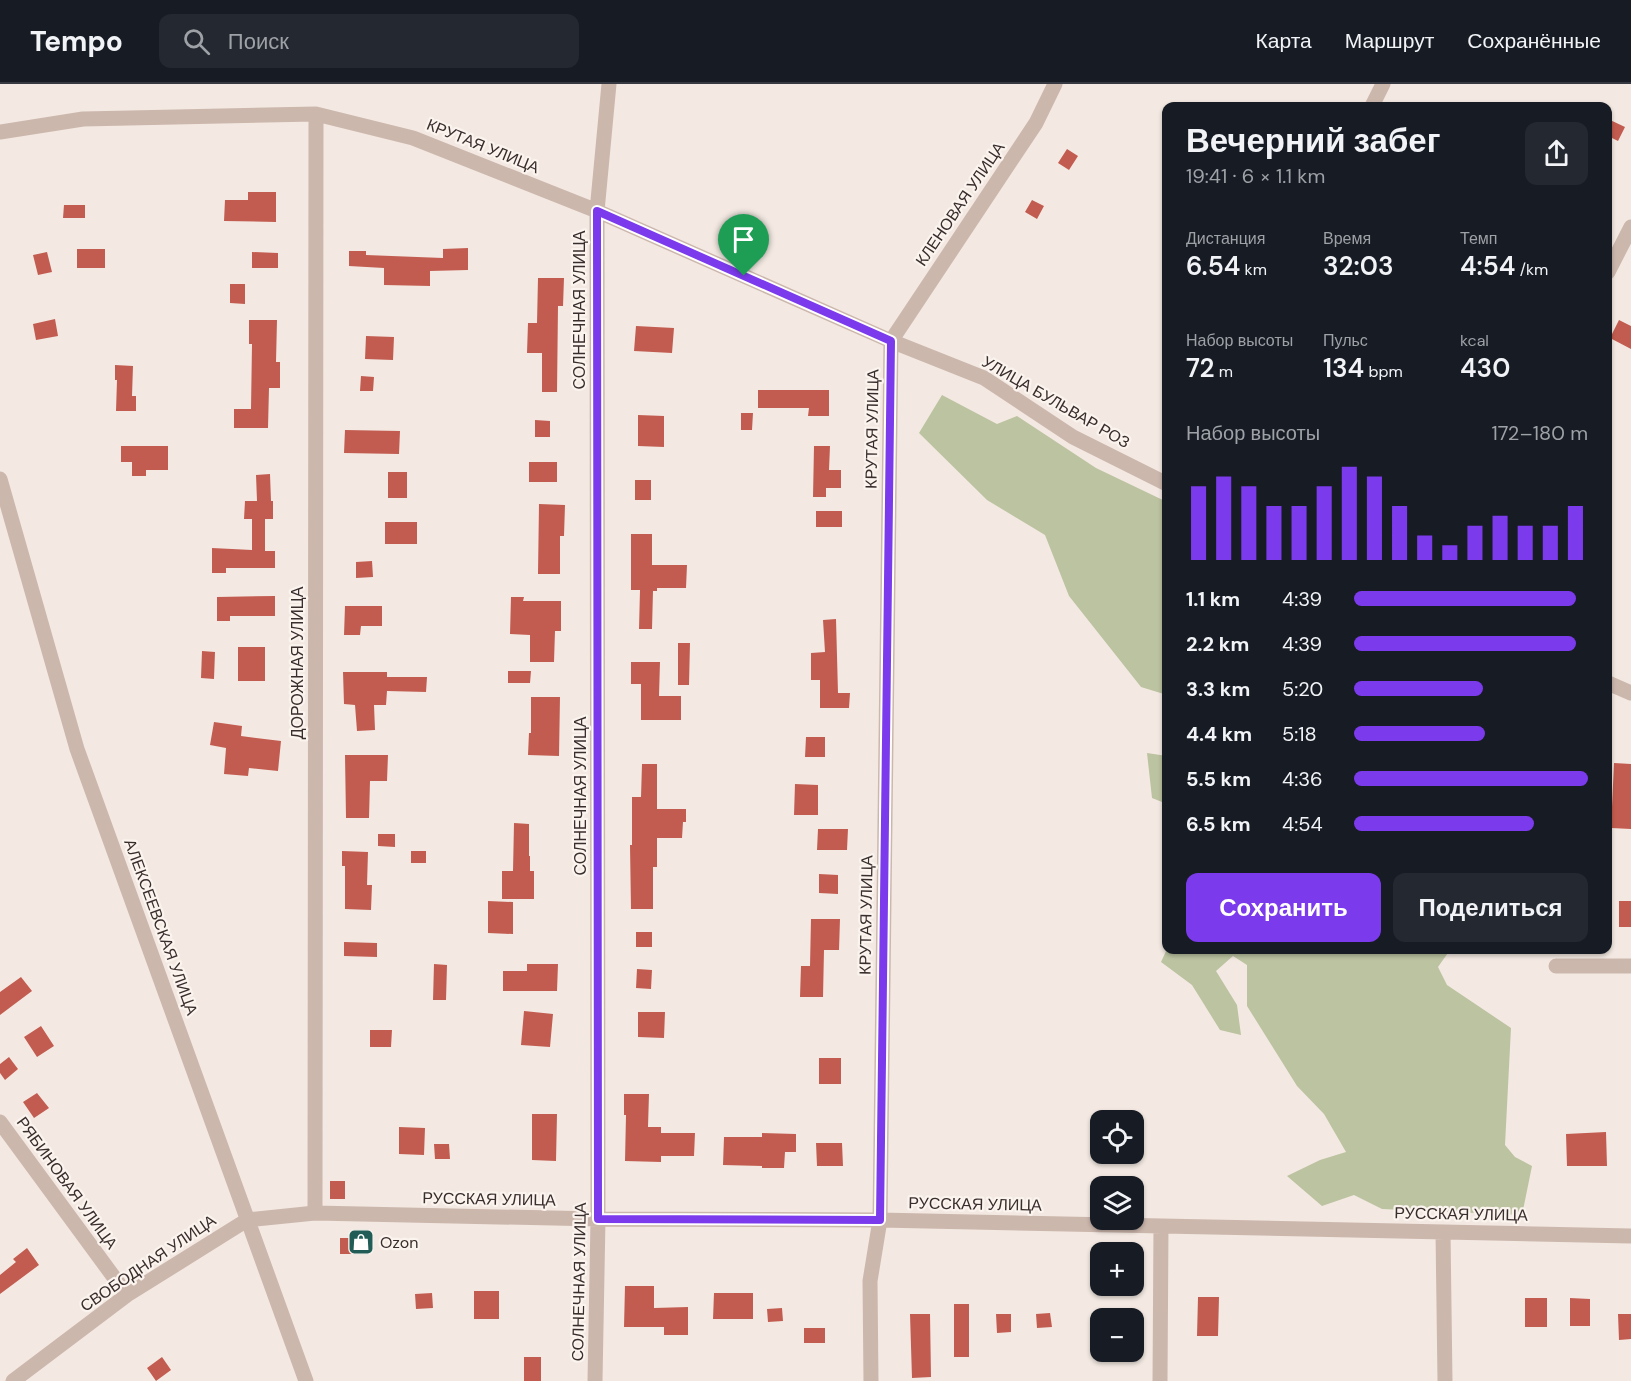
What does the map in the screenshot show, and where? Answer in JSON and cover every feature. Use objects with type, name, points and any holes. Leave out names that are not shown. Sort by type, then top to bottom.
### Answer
[{"type":"street","name":"СОЛНЕЧНАЯ УЛИЦА","points":[[595,1381],[598,1219],[597,211],[609,84]]},
{"type":"street","name":"КЛЕНОВАЯ УЛИЦА","points":[[891,341],[1036,123],[1055,84]]},
{"type":"street","points":[[1374,102],[1383,84]]},
{"type":"street","name":"КРУТАЯ УЛИЦА","points":[[0,132],[83,119],[316,114],[413,138],[597,211],[891,341],[880,1220],[870,1281],[871,1381]]},
{"type":"street","name":"ДОРОЖНАЯ УЛИЦА","points":[[315,1213],[316,114]]},
{"type":"street","points":[[1612,264],[1631,227]]},
{"type":"street","name":"УЛИЦА БУЛЬВАР РОЗ","points":[[891,341],[984,378],[1073,437],[1162,482]]},
{"type":"street","name":"АЛЕКСЕЕВСКАЯ УЛИЦА","points":[[0,479],[77,749],[306,1381]]},
{"type":"street","points":[[1612,685],[1631,693]]},
{"type":"street","points":[[1557,966],[1631,966]]},
{"type":"street","name":"РЯБИНОВАЯ УЛИЦА","points":[[0,1122],[127,1295]]},
{"type":"street","name":"РУССКАЯ УЛИЦА","points":[[247,1220],[315,1213],[598,1219],[880,1220],[1631,1236]]},
{"type":"street","name":"СВОБОДНАЯ УЛИЦА","points":[[13,1381],[127,1295],[247,1220]]},
{"type":"street","points":[[1160,1381],[1161,1226]]},
{"type":"street","points":[[1443,1232],[1445,1381]]},
{"type":"green space","points":[[942,395],[997,424],[1017,416],[1096,468],[1162,500],[1162,693],[1141,687],[1069,596],[1045,535],[987,500],[919,433]]},
{"type":"green space","points":[[1147,753],[1162,755],[1162,802],[1152,798]]},
{"type":"green space","points":[[1165,954],[1447,954],[1438,967],[1447,985],[1511,1028],[1505,1145],[1515,1157],[1532,1166],[1522,1215],[1382,1209],[1354,1195],[1322,1206],[1287,1176],[1320,1160],[1346,1152],[1324,1114],[1297,1086],[1247,1006],[1247,965],[1233,956],[1216,971],[1237,1005],[1241,1035],[1220,1030],[1192,985],[1161,962]]},
{"type":"building","points":[[1612,121],[1625,127],[1618,141],[1612,138]]},
{"type":"building","points":[[1067,149],[1078,156],[1069,170],[1058,163]]},
{"type":"building","points":[[248,192],[276,192],[276,222],[224,221],[225,200],[248,200]]},
{"type":"building","points":[[1032,200],[1044,206],[1037,219],[1025,212]]},
{"type":"building","points":[[64,205],[85,205],[85,218],[63,218]]},
{"type":"building","points":[[468,248],[468,270],[430,271],[430,286],[384,285],[384,268],[349,266],[349,251],[366,251],[366,255],[443,258],[443,249]]},
{"type":"building","points":[[77,249],[105,249],[105,268],[77,268]]},
{"type":"building","points":[[47,252],[52,272],[38,275],[33,255]]},
{"type":"building","points":[[252,252],[278,253],[278,268],[252,268]]},
{"type":"building","points":[[538,278],[564,278],[563,306],[558,306],[557,392],[542,392],[542,353],[527,353],[528,323],[537,323]]},
{"type":"building","points":[[230,284],[245,284],[245,304],[230,303]]},
{"type":"building","points":[[55,319],[58,336],[36,340],[33,324]]},
{"type":"building","points":[[249,320],[277,320],[276,362],[280,362],[280,388],[269,388],[268,428],[234,428],[234,409],[251,409],[252,344],[249,344]]},
{"type":"building","points":[[1619,320],[1631,326],[1631,349],[1612,339]]},
{"type":"building","points":[[636,326],[674,328],[672,353],[634,351]]},
{"type":"building","points":[[366,336],[394,337],[393,360],[365,359]]},
{"type":"building","points":[[115,365],[133,366],[132,396],[136,396],[136,411],[116,411]]},
{"type":"building","points":[[361,376],[374,377],[373,391],[360,391]]},
{"type":"building","points":[[758,390],[829,390],[829,416],[808,416],[809,408],[758,408]]},
{"type":"building","points":[[741,413],[753,413],[752,430],[741,430]]},
{"type":"building","points":[[638,415],[664,416],[664,447],[638,446]]},
{"type":"building","points":[[535,420],[550,421],[550,437],[535,437]]},
{"type":"building","points":[[345,430],[400,431],[399,454],[344,453]]},
{"type":"building","points":[[121,446],[168,446],[168,470],[146,470],[146,476],[132,476],[132,462],[121,462]]},
{"type":"building","points":[[814,446],[830,446],[829,470],[841,470],[841,488],[826,488],[826,497],[813,497]]},
{"type":"building","points":[[529,462],[557,462],[557,482],[529,482]]},
{"type":"building","points":[[388,472],[407,472],[407,498],[388,498]]},
{"type":"building","points":[[270,474],[273,519],[265,519],[265,551],[275,551],[275,568],[226,568],[226,573],[212,573],[212,548],[252,550],[252,519],[244,519],[245,501],[257,501],[256,475]]},
{"type":"building","points":[[635,480],[651,480],[651,500],[635,500]]},
{"type":"building","points":[[539,504],[565,505],[564,536],[560,536],[560,574],[538,574]]},
{"type":"building","points":[[816,511],[842,511],[842,527],[816,527]]},
{"type":"building","points":[[385,522],[417,522],[417,544],[385,544]]},
{"type":"building","points":[[631,534],[652,534],[652,565],[687,565],[686,588],[657,588],[657,591],[653,591],[652,629],[639,629],[640,590],[631,590]]},
{"type":"building","points":[[372,561],[373,577],[356,578],[356,562]]},
{"type":"building","points":[[275,596],[275,616],[230,616],[230,621],[217,621],[217,597]]},
{"type":"building","points":[[511,597],[524,597],[523,601],[561,601],[561,631],[555,631],[554,662],[530,662],[530,635],[510,634]]},
{"type":"building","points":[[345,606],[382,606],[382,626],[361,626],[360,635],[344,635]]},
{"type":"building","points":[[836,619],[838,693],[850,693],[849,708],[820,708],[820,680],[811,680],[811,653],[825,652],[823,620]]},
{"type":"building","points":[[678,643],[690,643],[689,685],[678,685]]},
{"type":"building","points":[[238,647],[265,647],[265,681],[238,681]]},
{"type":"building","points":[[202,651],[215,652],[214,679],[201,678]]},
{"type":"building","points":[[631,662],[660,662],[659,696],[681,696],[681,720],[641,720],[641,684],[631,684]]},
{"type":"building","points":[[508,671],[531,671],[530,683],[508,683]]},
{"type":"building","points":[[343,672],[387,672],[387,677],[427,677],[426,692],[387,691],[386,705],[374,705],[375,730],[357,731],[355,705],[344,704]]},
{"type":"building","points":[[531,697],[560,697],[559,756],[528,755],[529,733],[531,733]]},
{"type":"building","points":[[214,722],[242,726],[241,736],[281,741],[278,771],[249,768],[248,776],[224,774],[226,748],[210,745]]},
{"type":"building","points":[[806,737],[825,737],[825,757],[805,757]]},
{"type":"building","points":[[345,755],[388,755],[387,781],[370,781],[369,818],[346,818]]},
{"type":"building","points":[[1614,763],[1631,764],[1631,829],[1612,828]]},
{"type":"building","points":[[642,764],[657,764],[657,809],[686,809],[686,822],[683,822],[682,838],[657,838],[657,867],[653,867],[653,909],[631,909],[632,797],[641,797]]},
{"type":"building","points":[[795,784],[818,785],[818,815],[794,815]]},
{"type":"building","points":[[514,823],[529,824],[530,871],[534,871],[534,899],[502,899],[502,871],[513,871]]},
{"type":"building","points":[[818,829],[848,829],[847,850],[817,850]]},
{"type":"building","points":[[378,834],[395,834],[395,847],[378,846]]},
{"type":"building","points":[[342,851],[368,852],[367,885],[372,885],[371,910],[345,909],[345,866],[342,866]]},
{"type":"building","points":[[411,851],[426,851],[426,863],[411,863]]},
{"type":"building","points":[[819,874],[838,875],[838,894],[819,893]]},
{"type":"building","points":[[488,901],[513,902],[513,934],[488,933]]},
{"type":"building","points":[[1619,901],[1631,901],[1631,927],[1619,927]]},
{"type":"building","points":[[811,919],[840,919],[839,950],[824,950],[823,997],[800,997],[801,966],[810,966]]},
{"type":"building","points":[[636,932],[652,932],[652,947],[636,947]]},
{"type":"building","points":[[344,942],[377,943],[377,957],[344,956]]},
{"type":"building","points":[[434,964],[447,965],[446,1000],[433,1000]]},
{"type":"building","points":[[527,964],[558,964],[557,991],[503,991],[503,971],[527,971]]},
{"type":"building","points":[[637,969],[652,970],[651,989],[636,988]]},
{"type":"building","points":[[21,977],[32,991],[0,1015],[0,992]]},
{"type":"building","points":[[524,1011],[553,1014],[550,1047],[521,1045]]},
{"type":"building","points":[[638,1012],[665,1012],[664,1038],[638,1037]]},
{"type":"building","points":[[41,1026],[54,1046],[37,1057],[24,1037]]},
{"type":"building","points":[[370,1030],[392,1030],[391,1047],[370,1047]]},
{"type":"building","points":[[9,1057],[18,1069],[5,1080],[0,1073],[0,1064]]},
{"type":"building","points":[[819,1058],[841,1058],[841,1084],[819,1084]]},
{"type":"building","points":[[37,1093],[49,1108],[34,1118],[23,1102]]},
{"type":"building","points":[[624,1094],[649,1094],[648,1127],[661,1127],[661,1133],[695,1133],[694,1156],[661,1156],[661,1162],[625,1161]]},
{"type":"building","points":[[532,1114],[557,1114],[556,1161],[532,1160]]},
{"type":"building","points":[[399,1127],[425,1128],[424,1155],[399,1154]]},
{"type":"building","points":[[1606,1132],[1607,1166],[1567,1166],[1566,1134]]},
{"type":"building","points":[[762,1133],[796,1134],[796,1152],[785,1152],[784,1168],[723,1165],[724,1137],[762,1137]]},
{"type":"building","points":[[816,1143],[842,1143],[843,1166],[817,1166]]},
{"type":"building","points":[[434,1144],[449,1144],[450,1159],[435,1159]]},
{"type":"building","points":[[330,1181],[345,1181],[345,1199],[330,1199]]},
{"type":"building","points":[[340,1238],[365,1238],[365,1254],[340,1254]]},
{"type":"building","points":[[27,1248],[39,1265],[0,1294],[0,1275],[16,1262],[13,1259]]},
{"type":"building","points":[[625,1286],[654,1286],[654,1308],[688,1307],[688,1335],[664,1335],[664,1327],[624,1327]]},
{"type":"building","points":[[474,1291],[499,1291],[499,1319],[474,1319]]},
{"type":"building","points":[[432,1293],[433,1308],[416,1309],[415,1294]]},
{"type":"building","points":[[714,1293],[753,1293],[753,1319],[713,1319]]},
{"type":"building","points":[[1198,1297],[1219,1297],[1218,1336],[1197,1336]]},
{"type":"building","points":[[1525,1298],[1547,1298],[1547,1327],[1525,1327]]},
{"type":"building","points":[[1570,1298],[1590,1299],[1590,1326],[1570,1326]]},
{"type":"building","points":[[954,1304],[969,1304],[969,1357],[954,1357]]},
{"type":"building","points":[[782,1308],[783,1321],[768,1322],[767,1309]]},
{"type":"building","points":[[1050,1313],[1052,1327],[1037,1328],[1036,1314]]},
{"type":"building","points":[[910,1314],[930,1314],[931,1377],[912,1378]]},
{"type":"building","points":[[996,1314],[1011,1314],[1011,1332],[997,1333]]},
{"type":"building","points":[[1618,1314],[1631,1314],[1631,1339],[1619,1340]]},
{"type":"building","points":[[804,1328],[825,1328],[825,1343],[804,1343]]},
{"type":"building","points":[[162,1357],[171,1370],[156,1381],[147,1368]]},
{"type":"building","points":[[524,1357],[541,1357],[541,1381],[524,1381]]},
{"type":"place","name":"Ozon","points":[[361,1242]]},
{"type":"route","points":[[597,211],[744,276],[891,341],[880,1220],[598,1219],[597,211]]}]
